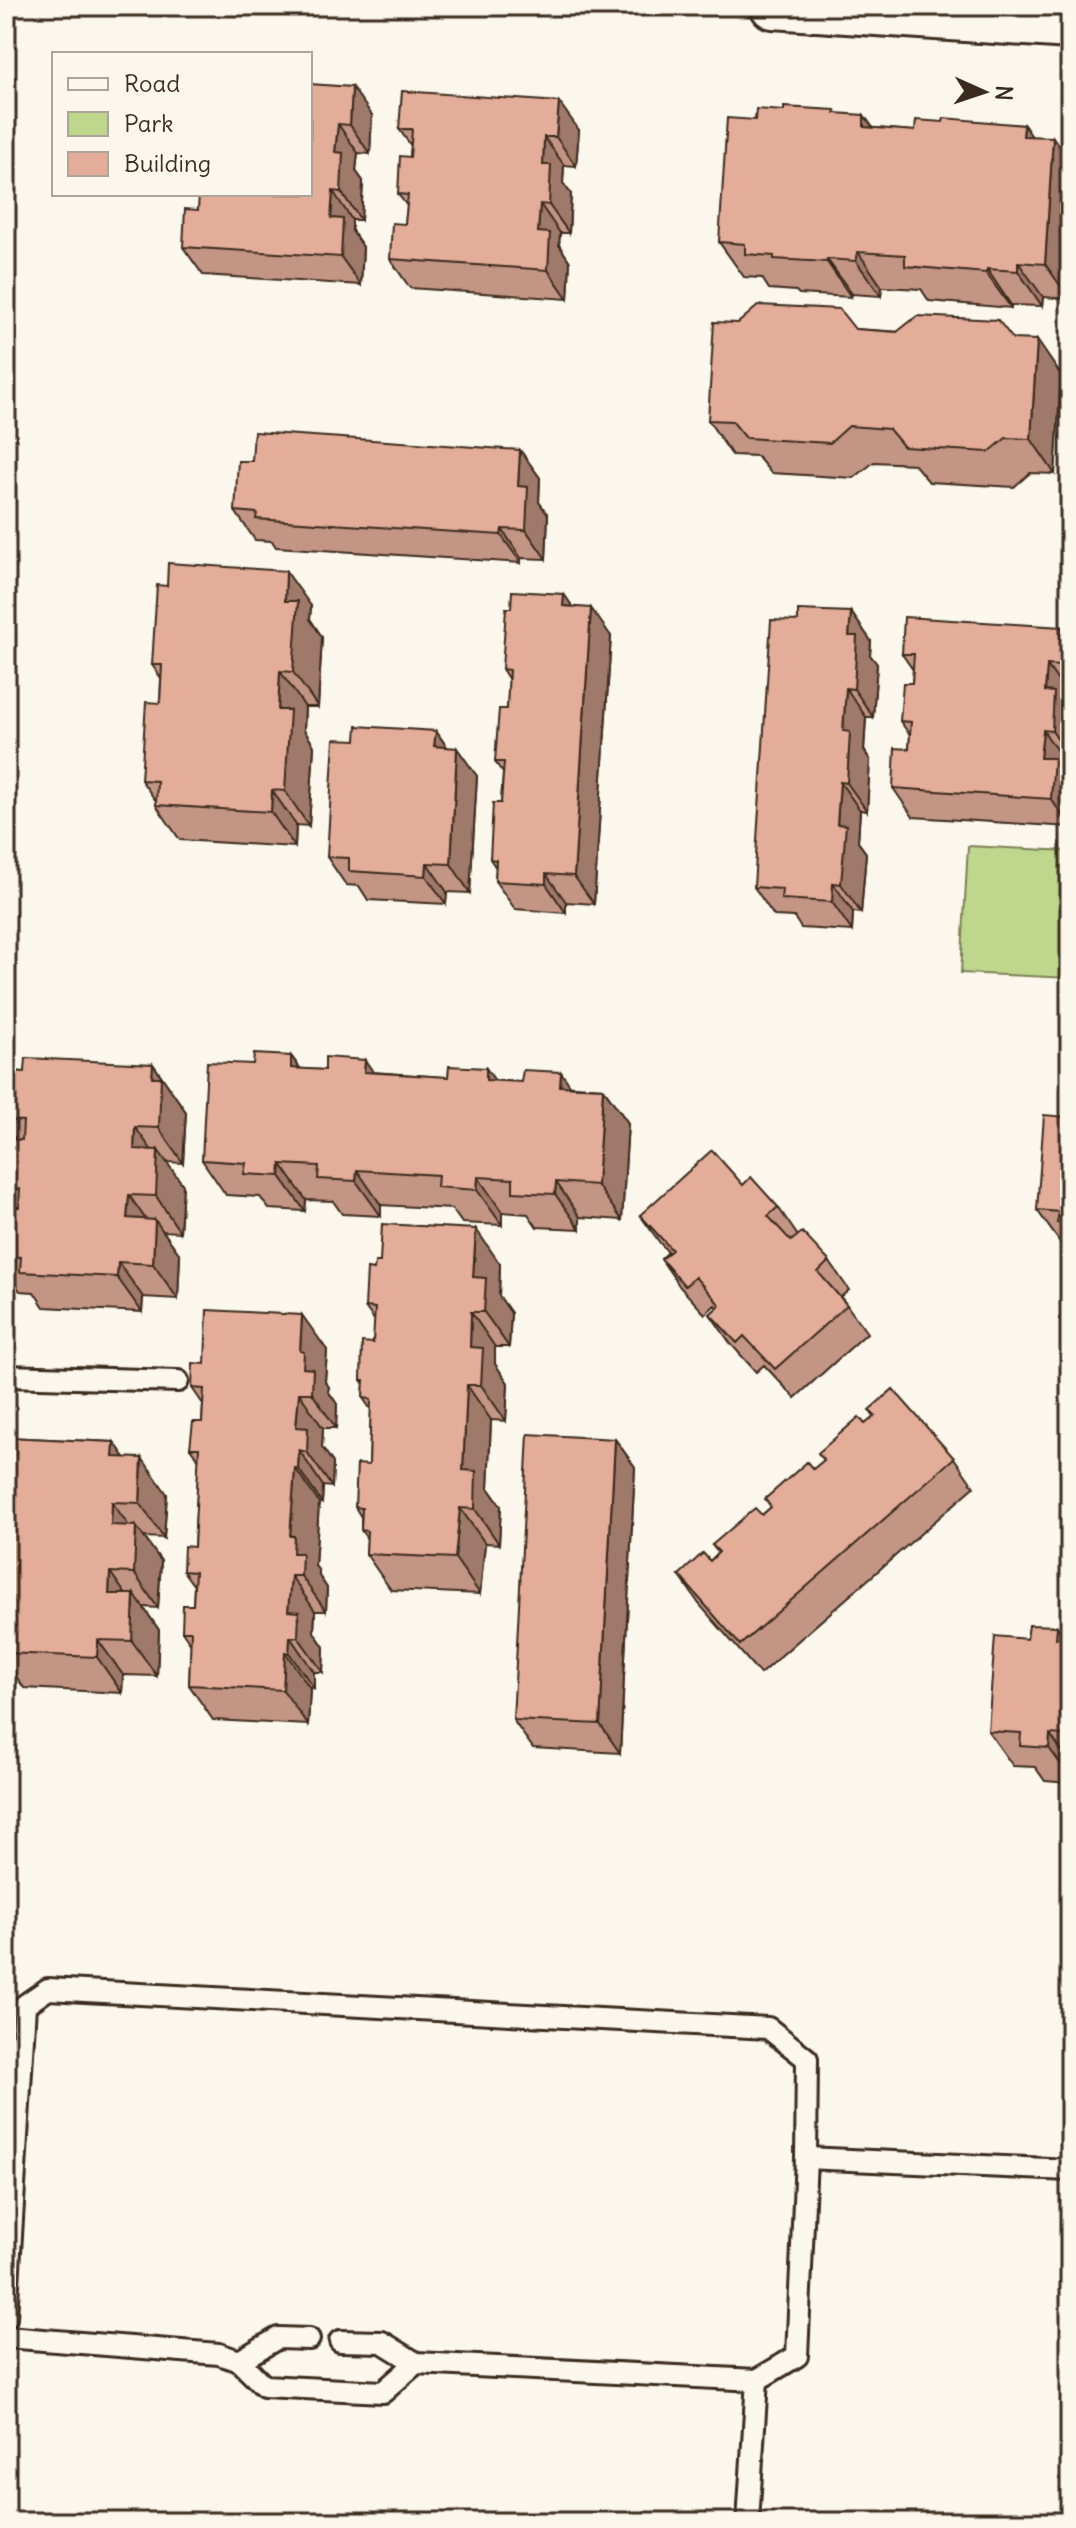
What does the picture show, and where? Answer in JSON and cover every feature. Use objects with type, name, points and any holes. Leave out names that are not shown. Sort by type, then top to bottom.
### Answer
[{"type":"street","points":[[773,6],[1070,26]]},
{"type":"lane","points":[[6,1376],[178,1381]]},
{"type":"lane","points":[[6,2318],[25,2005],[48,1989],[768,2028],[807,2059],[797,2356],[757,2380],[416,2363],[382,2342],[340,2341]]},
{"type":"lane","points":[[806,2158],[1070,2170]]},
{"type":"lane","points":[[6,2337],[219,2354],[239,2361],[264,2386],[383,2392],[416,2363]]},
{"type":"lane","points":[[239,2361],[278,2338],[309,2339]]},
{"type":"lane","points":[[748,2522],[757,2380]]},
{"type":"green space","points":[[968,846],[1070,851],[1070,978],[961,973]]},
{"type":"building","points":[[312,84],[352,87],[350,125],[338,124],[335,152],[343,153],[341,192],[333,191],[331,218],[343,219],[341,257],[183,247],[185,209],[198,210],[199,196],[312,196]]},
{"type":"building","points":[[402,91],[559,102],[556,137],[544,137],[543,165],[551,165],[549,205],[540,204],[538,232],[550,233],[548,270],[390,259],[392,223],[405,224],[408,195],[398,194],[400,156],[410,157],[412,129],[399,129]]},
{"type":"building","points":[[784,107],[864,115],[864,127],[915,131],[916,120],[943,122],[944,118],[1024,125],[1023,136],[1053,137],[1045,264],[1018,262],[1018,271],[987,269],[986,273],[905,266],[905,255],[858,252],[856,261],[827,259],[827,262],[774,259],[774,256],[745,254],[745,244],[719,242],[727,118],[755,120],[756,109],[784,111]]},
{"type":"building","points":[[759,305],[839,309],[855,329],[897,332],[917,316],[998,320],[1013,339],[1037,340],[1031,439],[1006,438],[989,452],[904,447],[889,429],[849,426],[830,443],[746,438],[732,421],[708,420],[714,322],[738,323]]},
{"type":"building","points":[[254,432],[520,450],[518,486],[528,487],[526,530],[502,529],[501,535],[256,519],[257,513],[235,511],[238,461],[252,461]]},
{"type":"building","points":[[168,563],[286,571],[285,601],[298,601],[293,672],[280,671],[278,710],[290,710],[285,791],[272,790],[271,812],[156,805],[157,781],[141,780],[146,702],[160,703],[162,665],[152,665],[157,585],[167,586]]},
{"type":"building","points":[[512,591],[564,594],[563,606],[591,608],[574,876],[546,874],[546,884],[495,881],[496,860],[490,859],[493,803],[501,803],[504,762],[495,762],[499,709],[507,709],[509,670],[502,669],[506,608],[511,608]]},
{"type":"building","points":[[798,610],[851,612],[849,636],[857,636],[854,689],[846,688],[843,731],[850,732],[847,783],[840,782],[837,824],[846,825],[841,884],[833,883],[832,902],[781,899],[782,889],[754,887],[771,620],[798,621]]},
{"type":"building","points":[[904,617],[1062,627],[1060,666],[1047,665],[1045,691],[1054,692],[1052,731],[1043,730],[1040,758],[1054,758],[1051,799],[893,788],[895,748],[909,749],[911,722],[900,721],[903,683],[912,683],[914,654],[902,654]]},
{"type":"building","points":[[357,726],[436,731],[434,746],[457,748],[451,864],[427,863],[426,876],[349,871],[349,858],[327,857],[334,739],[356,740]]},
{"type":"building","points":[[254,1054],[291,1056],[291,1068],[325,1070],[325,1057],[365,1060],[364,1072],[448,1077],[449,1066],[486,1068],[486,1080],[521,1082],[523,1070],[561,1072],[560,1086],[603,1088],[597,1185],[556,1182],[555,1194],[513,1192],[513,1179],[478,1177],[477,1190],[437,1187],[438,1175],[357,1170],[356,1181],[318,1179],[319,1166],[281,1164],[280,1176],[244,1174],[246,1163],[202,1160],[207,1062],[253,1064]]},
{"type":"building","points":[[26,1058],[153,1064],[152,1077],[161,1077],[159,1128],[135,1127],[134,1149],[158,1150],[156,1196],[129,1195],[127,1218],[155,1220],[153,1264],[118,1262],[117,1277],[20,1272],[21,1257],[6,1256],[6,1207],[19,1207],[20,1189],[6,1189],[6,1139],[22,1140],[23,1121],[6,1120],[6,1071],[25,1072]]},
{"type":"building","points":[[1067,1101],[1070,1102],[1070,1224],[1057,1223],[1059,1212],[1037,1210],[1044,1115],[1066,1117]]},
{"type":"building","points":[[712,1150],[743,1185],[751,1177],[778,1207],[768,1216],[791,1241],[802,1232],[829,1261],[818,1272],[847,1305],[775,1369],[744,1336],[737,1343],[710,1314],[720,1305],[695,1277],[685,1286],[661,1259],[672,1250],[640,1215]]},
{"type":"building","points":[[382,1224],[476,1229],[473,1277],[486,1278],[484,1312],[471,1312],[470,1347],[483,1348],[481,1385],[467,1385],[463,1470],[476,1471],[475,1509],[460,1508],[455,1558],[366,1554],[367,1531],[361,1530],[362,1508],[355,1507],[357,1464],[369,1465],[371,1399],[363,1398],[362,1342],[373,1343],[375,1308],[365,1307],[367,1269],[374,1270],[375,1262],[380,1262]]},
{"type":"building","points":[[207,1310],[302,1315],[300,1351],[304,1352],[303,1368],[313,1369],[312,1393],[299,1393],[296,1427],[308,1428],[307,1452],[299,1450],[298,1468],[295,1468],[290,1536],[294,1536],[293,1553],[302,1553],[301,1576],[291,1576],[288,1611],[299,1612],[298,1637],[290,1637],[289,1653],[285,1652],[283,1690],[189,1685],[191,1631],[182,1631],[183,1605],[193,1605],[195,1572],[183,1571],[184,1546],[194,1547],[199,1448],[190,1448],[193,1422],[202,1422],[204,1389],[192,1388],[193,1363],[205,1364]]},
{"type":"building","points":[[893,1389],[954,1458],[740,1645],[679,1575],[703,1553],[710,1561],[719,1552],[712,1545],[755,1508],[762,1515],[771,1507],[765,1499],[807,1462],[813,1469],[824,1460],[818,1453],[859,1417],[865,1424],[875,1416],[869,1410]]},
{"type":"building","points":[[528,1434],[615,1439],[600,1724],[513,1720]]},
{"type":"building","points":[[6,1437],[114,1442],[113,1457],[142,1458],[140,1503],[112,1502],[111,1525],[136,1526],[134,1573],[110,1572],[109,1594],[134,1594],[132,1641],[98,1640],[97,1657],[6,1653]]},
{"type":"building","points":[[1070,1490],[1070,1571],[1064,1571]]},
{"type":"building","points":[[1029,1625],[1057,1626],[1056,1638],[1070,1639],[1070,1718],[1065,1718],[1064,1735],[1050,1734],[1049,1748],[1020,1746],[1021,1733],[988,1731],[995,1636],[1027,1639]]}]
